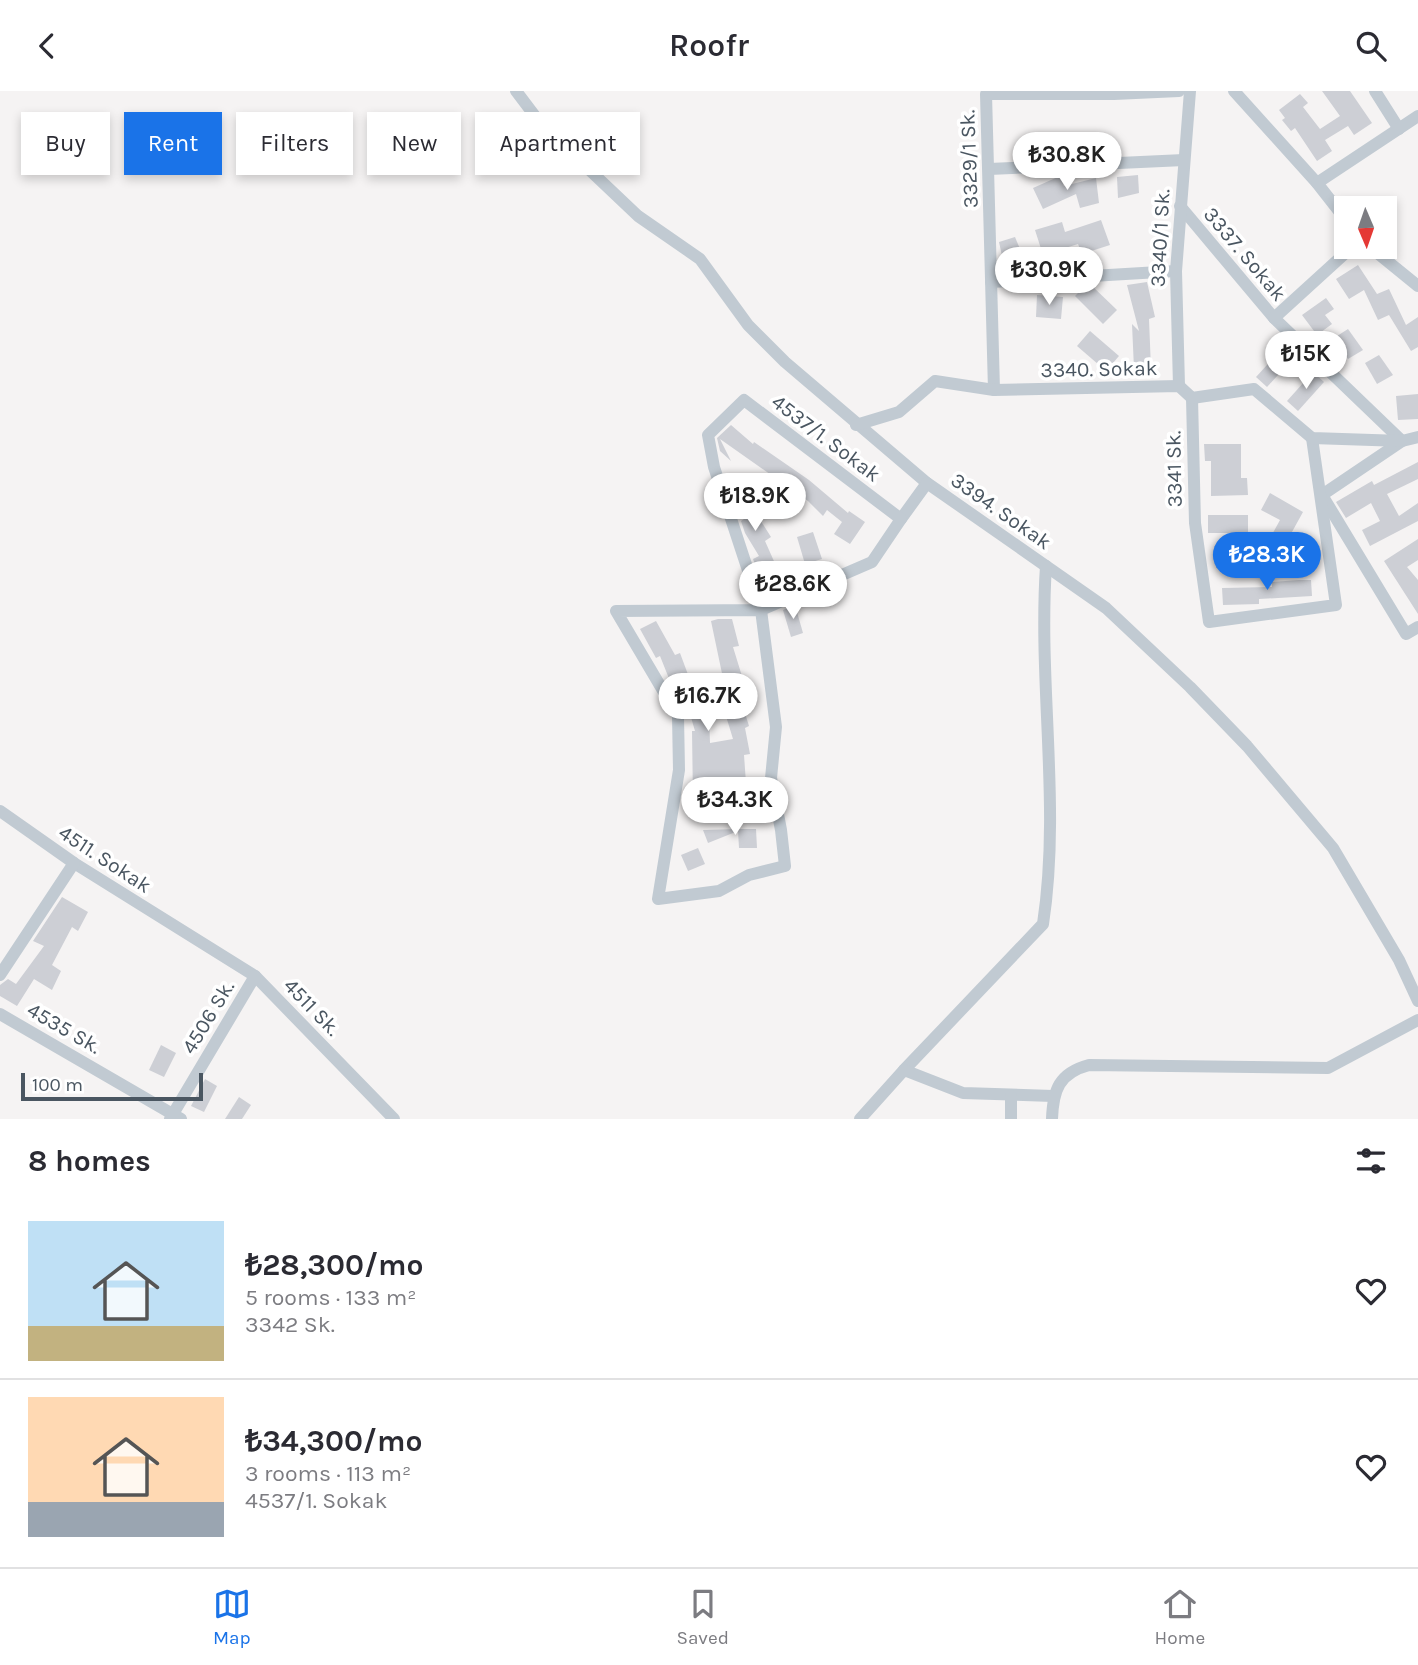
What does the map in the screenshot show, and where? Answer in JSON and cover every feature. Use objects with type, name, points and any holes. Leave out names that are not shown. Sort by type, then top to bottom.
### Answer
[{"type":"street","name":"3394. Sokak","points":[[516,91],[541,124],[638,216],[700,259],[734,308],[757,335],[856,425],[927,484],[1106,608],[1191,687],[1315,826],[1346,869],[1399,960],[1418,1001]]},
{"type":"street","points":[[1115,93],[1180,91]]},
{"type":"street","name":"3340/1 Sk.","points":[[1179,386],[1176,271],[1190,91]]},
{"type":"street","points":[[1234,91],[1334,205]]},
{"type":"street","points":[[1374,91],[1399,129]]},
{"type":"street","name":"3329/1 Sk.","points":[[994,390],[986,94],[1115,93]]},
{"type":"street","points":[[1317,183],[1418,116]]},
{"type":"street","points":[[989,169],[1184,160]]},
{"type":"street","name":"3337. Sokak","points":[[1180,206],[1274,318],[1402,441]]},
{"type":"street","points":[[1274,318],[1340,259]]},
{"type":"street","points":[[1385,259],[1418,286]]},
{"type":"street","points":[[991,282],[1176,271]]},
{"type":"street","name":"3340. Sokak","points":[[856,425],[899,412],[935,381],[994,390],[1179,386],[1192,398]]},
{"type":"street","points":[[1192,398],[1254,389],[1312,438],[1402,441],[1418,437]]},
{"type":"street","name":"3341 Sk.","points":[[1192,398],[1195,523],[1209,622],[1336,605],[1322,495]]},
{"type":"street","name":"4537/1. Sokak","points":[[761,610],[722,493],[708,435],[744,400],[901,519],[872,562],[761,610],[616,611],[678,716],[679,770],[658,899],[719,891],[748,875],[785,866],[771,778],[776,727],[761,610]]},
{"type":"street","points":[[1312,438],[1322,495],[1406,634],[1418,627]]},
{"type":"street","points":[[1322,495],[1402,441]]},
{"type":"street","points":[[901,519],[927,484]]},
{"type":"street","points":[[860,1119],[1043,923],[1048,881],[1044,605],[1046,566]]},
{"type":"street","name":"4511. Sokak","points":[[0,811],[74,863],[191,937]]},
{"type":"street","points":[[0,975],[74,863]]},
{"type":"street","name":"4511 Sk.","points":[[191,937],[255,976],[394,1119]]},
{"type":"street","name":"4506 Sk.","points":[[174,1117],[255,976]]},
{"type":"street","name":"4535 Sk.","points":[[0,1014],[174,1117]]},
{"type":"street","points":[[1052,1119],[1053,1096],[1069,1074],[1089,1065],[1328,1067],[1418,1020]]},
{"type":"street","points":[[904,1070],[963,1093],[1053,1096]]},
{"type":"street","points":[[1011,1096],[1011,1119]]},
{"type":"building","points":[[1322,91],[1350,91],[1372,123],[1354,135],[1348,126],[1325,140],[1332,151],[1317,161],[1295,128],[1291,131],[1282,120],[1285,118],[1279,110],[1300,94],[1308,103],[1303,107],[1320,129],[1340,116]]},
{"type":"building","points":[[1138,175],[1139,193],[1118,198],[1117,177]]},
{"type":"building","points":[[1060,176],[1064,186],[1096,178],[1099,203],[1080,208],[1076,194],[1043,209],[1033,188]]},
{"type":"building","points":[[1101,220],[1110,245],[1082,254],[1078,244],[1043,255],[1035,230],[1062,222],[1065,232]]},
{"type":"building","points":[[1015,237],[1020,249],[1002,256],[999,242]]},
{"type":"building","points":[[1358,265],[1377,294],[1389,289],[1406,325],[1418,317],[1418,347],[1411,351],[1389,315],[1378,320],[1364,290],[1349,299],[1336,279]]},
{"type":"building","points":[[1147,282],[1155,317],[1149,319],[1151,369],[1134,369],[1132,324],[1139,331],[1127,285]]},
{"type":"building","points":[[1086,285],[1091,285],[1117,310],[1103,324],[1075,296]]},
{"type":"building","points":[[1037,295],[1063,297],[1061,319],[1036,317]]},
{"type":"building","points":[[1326,298],[1334,309],[1325,315],[1332,324],[1317,335],[1302,315]]},
{"type":"building","points":[[1348,329],[1363,350],[1348,359],[1334,338]]},
{"type":"building","points":[[1090,331],[1119,356],[1106,371],[1077,346]]},
{"type":"building","points":[[1279,352],[1290,362],[1267,387],[1256,377]]},
{"type":"building","points":[[1379,355],[1393,375],[1377,384],[1365,363]]},
{"type":"building","points":[[1313,372],[1324,382],[1298,411],[1287,401]]},
{"type":"building","points":[[1418,394],[1418,419],[1398,420],[1396,396]]},
{"type":"building","points":[[731,425],[753,444],[754,442],[809,480],[848,513],[849,511],[865,522],[850,544],[834,534],[842,522],[827,510],[823,516],[808,501],[720,439],[731,461],[720,451],[717,438]]},
{"type":"building","points":[[1204,444],[1241,444],[1241,478],[1247,478],[1248,495],[1211,496],[1211,461],[1205,461]]},
{"type":"building","points":[[1418,462],[1418,479],[1387,494],[1399,516],[1418,503],[1418,521],[1370,546],[1362,530],[1380,521],[1371,503],[1346,518],[1336,502],[1372,481],[1374,485]]},
{"type":"building","points":[[741,479],[753,503],[750,504],[771,537],[765,541],[781,577],[771,581],[769,577],[762,580],[757,570],[753,559],[759,556],[745,533],[741,521],[744,519],[729,485]]},
{"type":"building","points":[[1270,493],[1303,512],[1287,541],[1293,545],[1302,561],[1298,568],[1264,549],[1280,520],[1261,510]]},
{"type":"building","points":[[1208,515],[1248,515],[1248,533],[1208,533]]},
{"type":"building","points":[[813,532],[822,559],[805,564],[797,537]]},
{"type":"building","points":[[1418,539],[1418,560],[1407,567],[1418,580],[1418,614],[1384,561]]},
{"type":"building","points":[[1216,550],[1249,551],[1249,568],[1216,568]]},
{"type":"building","points":[[1311,580],[1312,596],[1259,599],[1259,604],[1223,605],[1222,588],[1272,587],[1272,582]]},
{"type":"building","points":[[795,605],[803,633],[791,637],[783,610]]},
{"type":"building","points":[[732,619],[739,646],[733,647],[745,686],[733,689],[731,681],[724,683],[711,621]]},
{"type":"building","points":[[656,621],[675,655],[680,653],[693,688],[705,685],[713,714],[709,715],[710,743],[733,739],[722,703],[740,697],[749,726],[745,728],[750,754],[744,755],[748,811],[729,809],[728,798],[693,800],[692,731],[695,731],[681,683],[672,686],[660,656],[656,658],[640,629]]},
{"type":"building","points":[[756,829],[757,848],[739,848],[738,831],[708,843],[703,830]]},
{"type":"building","points":[[698,848],[705,864],[688,871],[681,855]]},
{"type":"building","points":[[62,897],[88,912],[78,931],[72,927],[52,965],[61,971],[52,990],[34,979],[17,1006],[0,996],[0,985],[8,979],[16,984],[44,946],[33,941]]},
{"type":"building","points":[[161,1045],[176,1053],[164,1077],[149,1070]]},
{"type":"building","points":[[205,1079],[217,1086],[204,1112],[191,1106]]},
{"type":"building","points":[[239,1097],[251,1105],[242,1119],[225,1119]]}]
